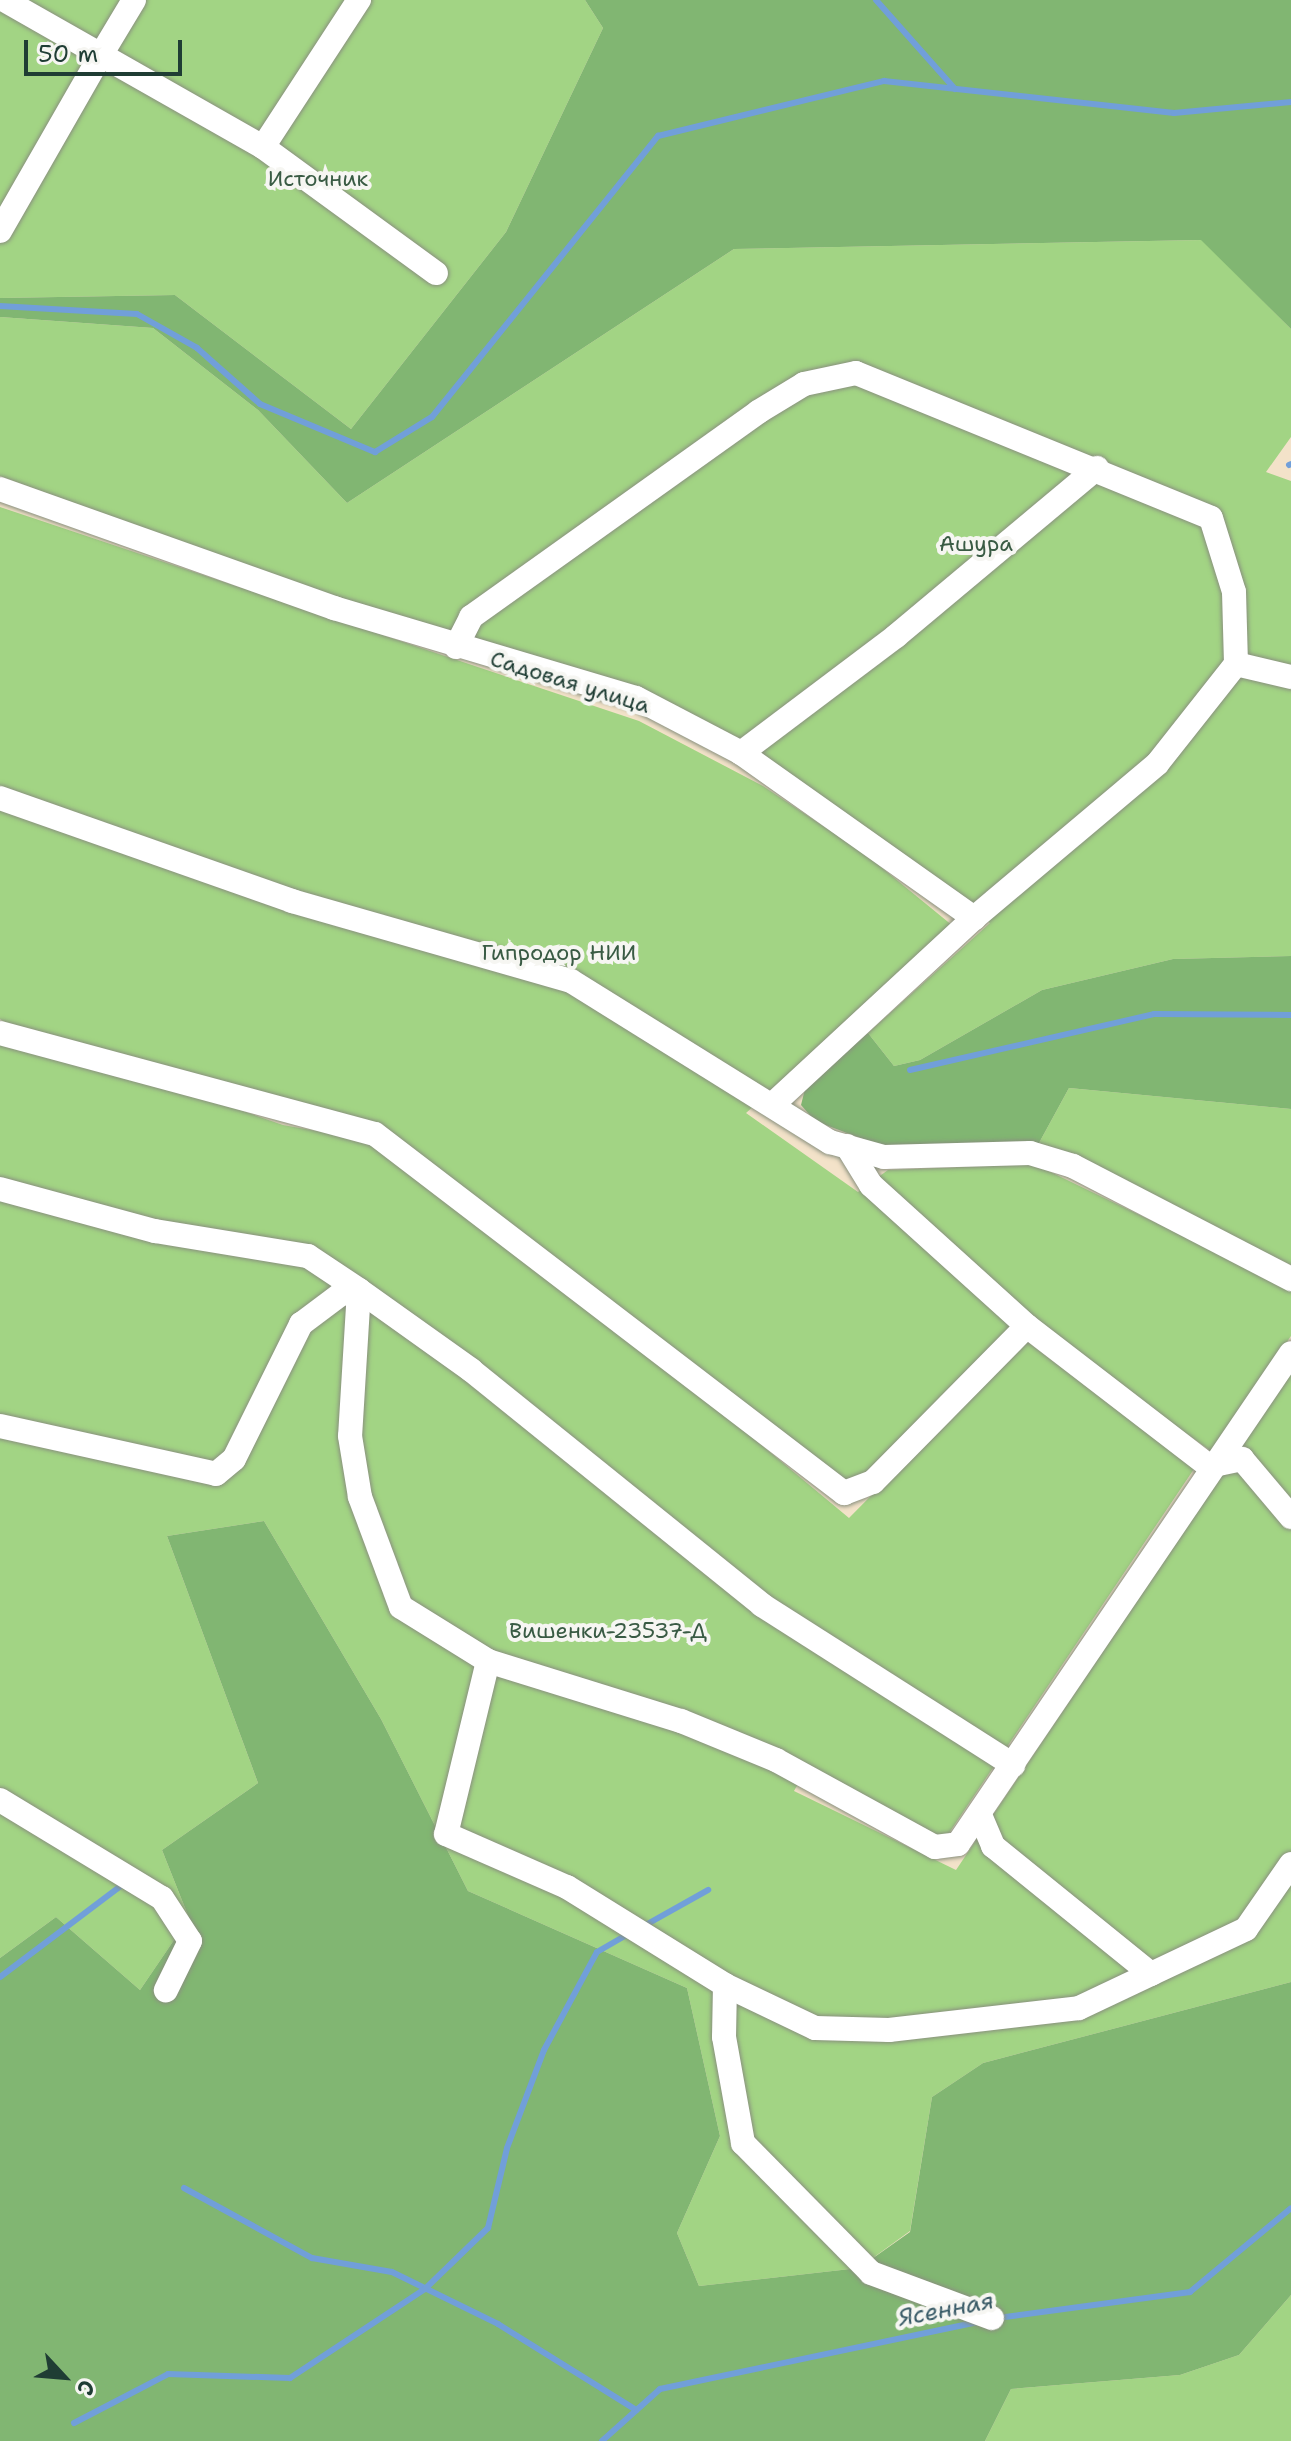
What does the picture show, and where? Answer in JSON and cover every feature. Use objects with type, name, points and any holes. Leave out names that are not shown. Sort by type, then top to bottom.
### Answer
[{"type":"street","points":[[4,0],[263,147],[436,273]]},
{"type":"street","points":[[0,231],[134,0]]},
{"type":"street","points":[[263,147],[359,0]]},
{"type":"street","points":[[456,647],[471,617],[804,384],[856,373],[1097,468],[1211,518],[1234,592],[1236,664],[1157,764],[974,918],[772,1105]]},
{"type":"street","points":[[741,753],[896,636],[1097,468]]},
{"type":"street","name":"Садовая улица","points":[[0,489],[456,647],[636,698],[741,753],[974,918]]},
{"type":"street","points":[[1236,664],[1291,677]]},
{"type":"street","points":[[0,798],[292,901],[571,981],[772,1105],[847,1146],[884,1157],[1030,1153],[1073,1166],[1291,1279]]},
{"type":"street","points":[[0,1033],[375,1134],[844,1493],[873,1482],[1027,1326]]},
{"type":"street","points":[[847,1146],[871,1185],[1027,1326],[1209,1466],[1242,1459],[1291,1517]]},
{"type":"street","points":[[0,1189],[155,1231],[308,1256],[471,1370],[762,1605],[1013,1765]]},
{"type":"street","points":[[0,1426],[216,1474],[234,1459],[301,1324],[359,1290]]},
{"type":"street","points":[[359,1290],[350,1436],[360,1497],[401,1607],[488,1661],[681,1721],[826,1787],[935,1847],[958,1844],[980,1815],[1209,1466],[1291,1353]]},
{"type":"street","points":[[488,1661],[446,1834],[567,1887],[725,1985],[815,2028],[889,2030],[1079,2008],[1246,1929],[1291,1864]]},
{"type":"street","points":[[0,1800],[162,1898],[190,1941],[166,1990]]},
{"type":"street","points":[[980,1815],[993,1846],[1151,1974]]},
{"type":"street","points":[[725,1985],[724,2037],[743,2143],[871,2273],[992,2318]]},
{"type":"green space","name":"Источник","points":[[0,0],[585,0],[603,28],[506,232],[351,429],[175,295],[0,298]]},
{"type":"green space","points":[[585,0],[1291,0],[1291,329],[1201,240],[734,249],[347,503],[258,410],[153,328],[0,317],[0,298],[175,295],[351,429],[506,232],[603,28]]},
{"type":"green space","name":"Ашура","points":[[1202,240],[1291,329],[1291,437],[1266,472],[1291,481],[1291,956],[1173,959],[1042,990],[920,1060],[894,1066],[868,1033],[990,923],[765,761],[643,694],[379,615],[0,476],[0,317],[153,328],[258,410],[347,503],[734,249]]},
{"type":"green space","name":"Гипродор НИИ","points":[[0,507],[639,721],[763,786],[865,854],[953,926],[746,1113],[858,1192],[888,1170],[1034,1164],[1291,1288],[1291,1336],[1211,1451],[1021,1316],[867,1473],[843,1483],[385,1127],[24,1035],[0,1019]]},
{"type":"green space","points":[[1291,956],[1291,1109],[1069,1088],[1039,1143],[887,1148],[815,1121],[801,1105],[806,1085],[868,1033],[894,1066],[920,1060],[1042,990],[1173,959]]},
{"type":"green space","name":"Вишенки-23537-Д","points":[[0,1045],[168,1085],[283,1125],[373,1141],[604,1314],[849,1518],[1025,1340],[1194,1469],[945,1839],[807,1768],[794,1791],[956,1870],[1291,1372],[1291,1982],[983,2063],[932,2097],[910,2231],[859,2268],[699,2286],[677,2233],[720,2136],[687,1988],[468,1891],[381,1719],[264,1521],[167,1536],[258,1783],[162,1850],[189,1918],[140,1990],[56,1917],[0,1958]]},
{"type":"green space","points":[[1069,1088],[1291,1109],[1291,1265],[1039,1143]]},
{"type":"green space","points":[[264,1521],[381,1719],[468,1891],[687,1988],[720,2136],[677,2233],[699,2286],[859,2268],[910,2232],[932,2097],[983,2063],[1291,1982],[1291,2295],[1239,2355],[1180,2375],[1011,2389],[985,2441],[0,2441],[0,1958],[56,1917],[140,1990],[189,1918],[162,1850],[258,1783],[167,1536]]},
{"type":"green space","points":[[1291,2295],[1291,2441],[985,2441],[1011,2389],[1180,2375],[1239,2355]]},
{"type":"waterway","points":[[876,0],[955,89]]},
{"type":"waterway","points":[[0,306],[137,314],[197,348],[260,404],[375,452],[432,417],[658,136],[884,81],[1174,113],[1291,102]]},
{"type":"waterway","points":[[910,1070],[1154,1014],[1291,1015]]},
{"type":"waterway","points":[[0,1977],[126,1882]]},
{"type":"waterway","points":[[642,1927],[708,1890]]},
{"type":"waterway","points":[[74,2423],[168,2374],[290,2378],[425,2289],[488,2228],[507,2148],[544,2050],[597,1952],[628,1934]]},
{"type":"waterway","points":[[184,2188],[312,2258],[392,2272],[498,2324],[636,2410]]},
{"type":"waterway","name":"Ясенная","points":[[998,2318],[1190,2292],[1291,2208]]},
{"type":"waterway","name":"Ясенная","points":[[602,2441],[660,2389],[979,2322]]}]
